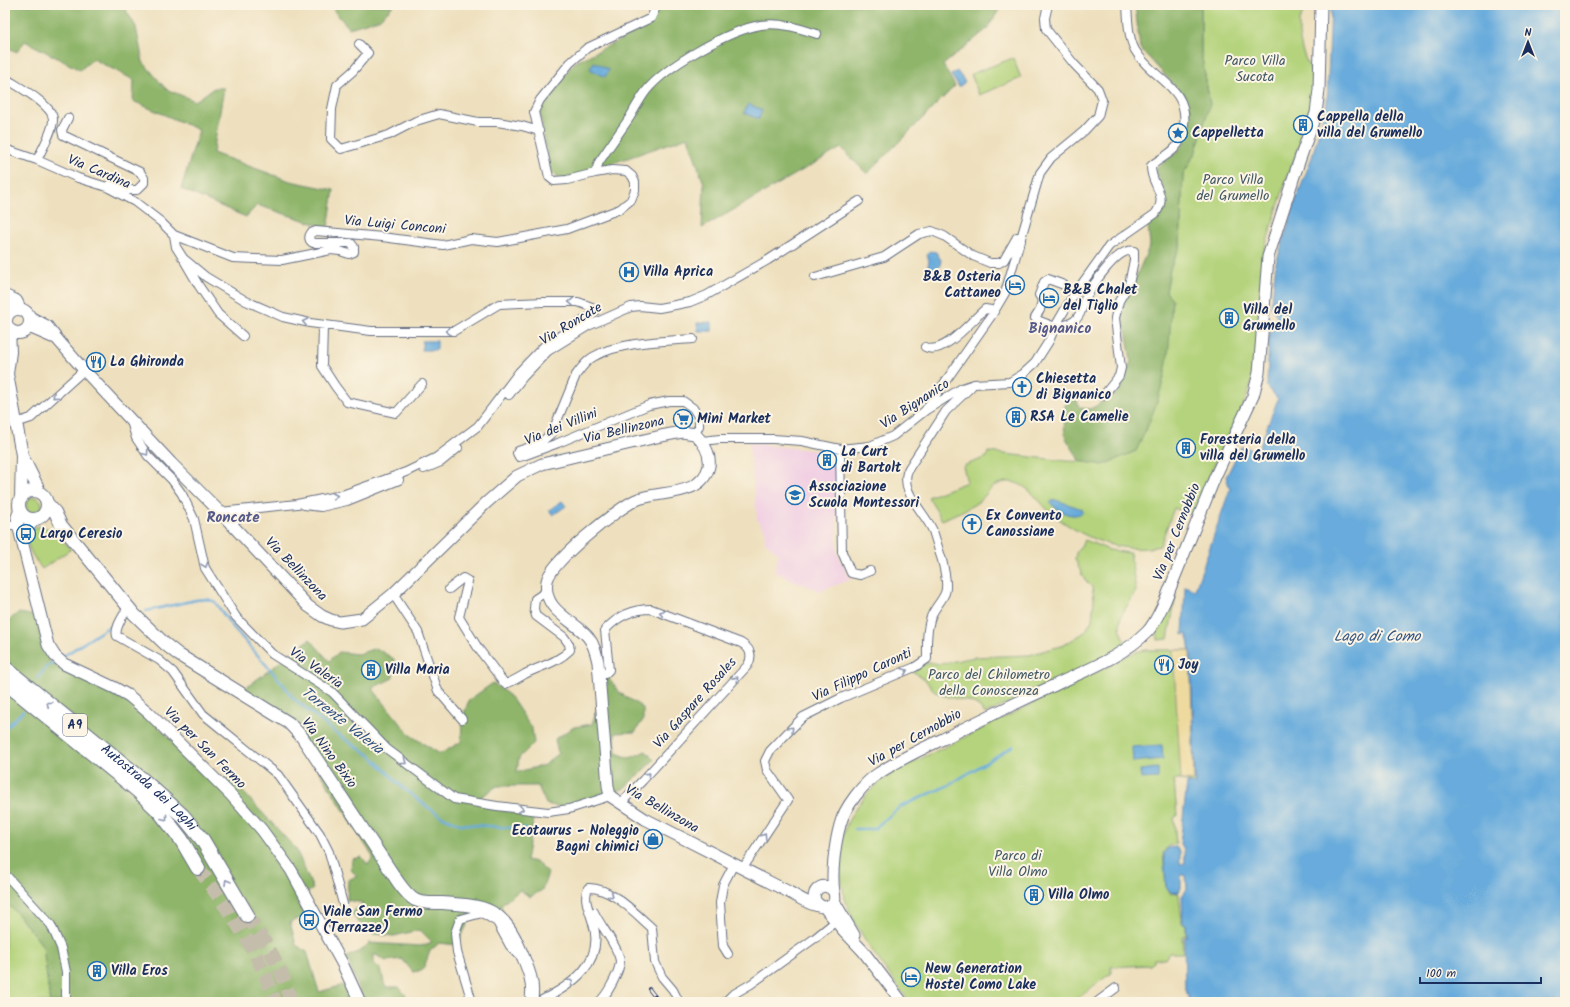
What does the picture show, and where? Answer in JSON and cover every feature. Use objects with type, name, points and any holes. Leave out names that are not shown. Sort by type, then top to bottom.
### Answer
[{"type":"highway","name":"Autostrada dei Laghi","points":[[5,668],[141,786],[181,839],[198,868]]},
{"type":"highway","name":"Autostrada dei Laghi","points":[[5,682],[141,786],[183,816],[202,839],[247,915]]},
{"type":"main road","name":"Via per Cernobbio","points":[[834,896],[835,845],[840,823],[852,800],[873,776],[894,763],[980,720],[1112,658],[1147,632],[1158,616],[1166,601],[1215,477],[1253,396],[1260,362],[1268,257],[1292,179],[1316,113],[1319,90],[1321,5]]},
{"type":"main road","points":[[5,296],[16,301],[20,309]]},
{"type":"main road","points":[[10,352],[27,326],[27,312],[20,309],[6,312],[6,322],[9,329],[10,352],[7,374],[22,455],[20,504],[25,517],[61,525]]},
{"type":"main road","points":[[9,329],[14,332],[27,326]]},
{"type":"main road","name":"Via Bellinzona","points":[[27,326],[57,339],[171,463],[220,512],[308,606],[322,616],[340,622],[362,619],[393,594],[486,503],[517,476],[542,464],[682,432],[698,438]]},
{"type":"main road","points":[[547,591],[547,580],[557,563],[626,505],[644,496],[668,493],[689,488],[701,481],[705,476],[709,463],[707,449],[698,438]]},
{"type":"main road","points":[[22,455],[37,486],[38,492]]},
{"type":"main road","points":[[20,504],[23,495],[29,492],[38,492],[45,496],[48,504],[45,513],[30,525],[22,540]]},
{"type":"main road","name":"Via per San Fermo","points":[[20,504],[17,517],[18,526],[48,645],[55,656],[64,664],[129,696],[149,713],[232,794],[262,830],[291,870],[342,963],[360,1002]]},
{"type":"main road","name":"Via Nino Bixio","points":[[48,504],[55,512],[61,525],[144,625],[179,655],[290,723],[302,737],[398,882],[409,896],[417,901],[426,903],[479,906],[495,912],[504,921],[511,931],[525,961],[533,986],[531,1002]]},
{"type":"main road","name":"Via Bellinzona","points":[[547,591],[551,604],[558,612],[588,637],[594,648],[599,674],[610,796],[645,819],[739,866],[808,903],[823,907]]},
{"type":"main road","name":"Via per Cernobbio","points":[[817,890],[835,857]]},
{"type":"main road","points":[[864,951],[834,896],[826,886],[817,890],[814,899],[864,951],[902,1002]]},
{"type":"main road","name":"Via Bellinzona","points":[[789,892],[812,893],[817,890]]},
{"type":"main road","points":[[823,907],[830,905],[834,896]]},
{"type":"street","name":"Via Luigi Conconi","points":[[174,235],[233,258],[282,260],[331,250],[348,254],[354,252],[354,247],[350,244],[313,244],[310,241],[309,236],[312,232],[316,231],[382,237],[443,245],[471,239],[498,242],[567,230],[620,208],[631,200],[635,190],[635,182],[632,176],[626,171],[612,170],[595,172],[567,180],[554,181],[549,177],[534,112],[540,100],[570,63],[587,48],[651,18],[657,5]]},
{"type":"street","points":[[926,410],[992,315],[1005,293],[1040,173],[1051,158],[1084,131],[1098,116],[1102,100],[1098,89],[1074,64],[1046,29],[1045,18],[1048,5]]},
{"type":"street","name":"Via Bignanico","points":[[698,438],[802,441],[840,449],[870,446],[894,436],[926,410],[962,388],[974,384],[1010,382],[1023,374],[1035,363],[1049,341],[1055,326],[1071,299],[1109,246],[1155,214],[1160,208],[1162,201],[1151,171],[1151,166],[1176,148],[1184,126],[1184,109],[1181,100],[1175,91],[1150,68],[1135,51],[1130,34],[1127,5]]},
{"type":"street","points":[[595,172],[599,162],[646,91],[660,76],[700,49],[730,35],[760,25],[783,25],[817,34]]},
{"type":"street","points":[[359,44],[368,53],[337,86],[332,109],[331,139],[341,148],[389,135],[416,121],[439,114],[478,122],[496,122],[522,126],[538,131]]},
{"type":"street","points":[[5,78],[38,99],[52,112],[53,125],[37,160]]},
{"type":"street","points":[[67,173],[129,190],[137,190],[144,183],[144,178],[140,172],[63,135],[62,130],[68,118]]},
{"type":"street","name":"Via Cardina","points":[[5,149],[107,187],[135,202],[161,222],[174,235]]},
{"type":"street","name":"Via Roncate","points":[[297,504],[321,507],[347,501],[441,462],[482,429],[523,377],[548,351],[588,326],[631,307],[640,306],[659,308],[690,302],[707,295],[768,260],[859,201]]},
{"type":"street","points":[[815,277],[884,257],[919,234],[932,231],[944,236],[973,256],[990,263],[999,263],[1004,260],[1016,237],[1020,238],[1021,241]]},
{"type":"street","points":[[174,235],[176,247],[198,286],[218,314],[243,336]]},
{"type":"street","points":[[1064,285],[1048,279],[1044,282],[1039,295],[1042,300],[1035,318],[1037,320],[1055,326],[1064,326],[1074,321],[1080,313],[1086,298],[1104,270],[1117,256],[1126,250],[1134,250],[1134,260],[1129,284],[1119,301],[1115,318],[1121,368],[1119,376],[1103,396]]},
{"type":"street","points":[[183,258],[206,277],[246,301],[283,317],[323,326],[371,331],[454,331],[499,304],[578,302],[592,307],[595,311],[592,315],[544,346],[519,372],[478,426],[437,457],[406,472],[342,495],[297,504],[220,512]]},
{"type":"street","points":[[925,347],[929,349],[938,348],[964,330],[985,309],[991,310],[992,315]]},
{"type":"street","points":[[323,326],[322,366],[347,402],[396,413],[422,384]]},
{"type":"street","name":"Via dei Villini","points":[[693,339],[643,343],[602,352],[591,358],[580,368],[576,375],[552,433],[539,444],[518,451],[517,453],[519,457],[523,456],[649,405],[669,401],[683,401],[693,408],[699,418],[698,438]]},
{"type":"street","points":[[16,424],[31,418],[84,370]]},
{"type":"street","name":"Via Filippo Caronti","points":[[739,866],[788,800],[767,770],[765,761],[770,750],[803,717],[841,698],[915,667],[927,659],[927,632],[930,618],[946,592],[945,576],[932,530],[911,496],[907,486],[906,477],[909,468],[946,411],[974,384]]},
{"type":"street","name":"Via Valeria","points":[[130,418],[132,428],[148,456],[172,480],[182,494],[194,519],[205,568],[236,617],[272,654],[332,692],[387,749],[454,799],[548,812],[570,809],[610,796]]},
{"type":"street","points":[[840,449],[842,552],[851,573],[860,575],[870,571]]},
{"type":"street","points":[[231,524],[241,516],[261,508]]},
{"type":"street","points":[[5,522],[10,525],[18,526]]},
{"type":"street","points":[[448,589],[463,578],[468,581],[458,617],[478,648],[505,684],[563,657],[570,650],[569,644],[564,637],[536,616],[534,609],[535,599],[547,591]]},
{"type":"street","points":[[393,594],[418,632],[438,691],[462,719]]},
{"type":"street","points":[[128,607],[117,628],[117,636],[158,660],[168,668],[203,714],[278,774],[320,834],[329,852],[343,904]]},
{"type":"street","name":"Via Gaspare Rosales","points":[[599,674],[605,674],[610,670],[605,630],[614,620],[631,612],[642,609],[651,609],[741,643],[746,646],[751,653],[748,665],[621,803]]},
{"type":"street","points":[[728,954],[723,946],[720,903],[723,885],[739,866]]},
{"type":"street","points":[[5,874],[51,925],[61,948],[66,972],[66,1002]]},
{"type":"street","points":[[538,1002],[576,979],[592,960],[595,948],[595,936],[593,922],[586,905],[586,893],[588,888],[596,888],[606,891],[652,928],[655,962],[662,976],[673,990],[679,1002]]},
{"type":"street","points":[[586,893],[600,925],[614,945],[620,962],[615,978],[605,997],[599,1002]]},
{"type":"street","points":[[472,1002],[457,952],[455,932],[460,919],[482,913],[497,922],[510,946],[525,961]]},
{"type":"street","points":[[725,1002],[732,995],[751,984],[836,921]]},
{"type":"street","points":[[1097,1002],[1108,998],[1116,988]]},
{"type":"shaded area","name":"Associazione Scuola Montessori","points":[[749,443],[818,451],[835,451],[837,553],[848,576],[854,578],[820,591],[789,579],[774,571],[779,554],[765,542],[765,530],[757,520]]},
{"type":"green space","points":[[5,5],[123,5],[136,27],[143,62],[166,89],[195,101],[214,88],[224,88],[213,153],[290,181],[334,190],[328,228],[257,205],[246,217],[181,189],[199,130],[133,101],[134,80],[93,59],[80,70],[25,41],[17,52],[5,46]]},
{"type":"green space","points":[[332,5],[394,5],[379,19],[349,28],[334,11]]},
{"type":"green space","points":[[654,5],[1002,5],[987,29],[943,65],[955,86],[867,174],[841,148],[702,228],[704,184],[688,137],[564,180],[550,172],[539,108],[574,63],[650,25]]},
{"type":"green space","points":[[1135,5],[1201,5],[1201,53],[1210,104],[1196,151],[1183,175],[1180,246],[1170,269],[1166,292],[1172,299],[1170,336],[1165,373],[1160,393],[1149,423],[1136,451],[1103,465],[1079,461],[1065,435],[1065,405],[1074,398],[1077,399],[1078,405],[1081,408],[1090,409],[1118,392],[1125,378],[1131,361],[1127,335],[1122,319],[1123,306],[1128,291],[1150,245],[1148,225],[1156,218],[1164,206],[1164,194],[1156,171],[1157,167],[1175,154],[1185,142],[1188,110],[1183,95],[1140,48]]},
{"type":"green space","name":"Parco Villa del Grumello","points":[[1201,5],[1307,5],[1299,21],[1299,35],[1302,50],[1311,72],[1314,91],[1312,111],[1287,178],[1262,257],[1256,362],[1251,385],[1247,397],[1221,450],[1193,515],[1174,508],[1160,546],[1131,548],[1117,546],[1090,537],[1076,530],[1052,514],[1026,488],[1013,482],[1006,482],[992,487],[982,499],[974,505],[942,520],[928,497],[967,482],[963,466],[987,457],[988,452],[1066,461],[1091,462],[1103,465],[1146,431],[1150,418],[1171,312],[1172,299],[1166,292],[1170,269],[1180,246],[1183,175],[1196,151],[1210,104],[1201,53]]},
{"type":"green space","points":[[1013,58],[1021,78],[979,95],[971,74]]},
{"type":"green space","name":"Largo Ceresio","points":[[31,497],[37,497],[42,502],[40,511],[37,513],[31,513],[26,508],[26,502]]},
{"type":"green space","points":[[41,526],[53,531],[71,549],[42,569],[30,551],[28,541],[28,536],[33,529]]},
{"type":"green space","name":"Parco del Chilometro della Conoscenza","points":[[1085,540],[1109,550],[1130,553],[1136,591],[1121,616],[1120,628],[1126,645],[1111,655],[985,714],[976,704],[944,696],[936,692],[925,680],[912,671],[929,662],[940,664],[975,657],[1029,655],[1064,645],[1085,632],[1092,620],[1094,598],[1092,587],[1084,579],[1075,559],[1076,553]]},
{"type":"green space","points":[[1176,595],[1168,639],[1158,640],[1157,632]]},
{"type":"green space","points":[[18,613],[39,616],[40,634],[49,660],[61,670],[90,680],[132,701],[213,780],[231,779],[296,849],[313,889],[302,896],[310,914],[290,922],[296,945],[307,952],[319,992],[347,984],[356,1002],[50,1002],[43,946],[17,913],[5,902],[5,618],[8,621]]},
{"type":"green space","points":[[310,639],[329,661],[339,652],[358,654],[376,648],[394,659],[393,678],[372,688],[410,735],[440,754],[461,742],[462,719],[469,700],[493,683],[510,696],[532,729],[534,743],[519,758],[517,772],[545,765],[558,753],[555,739],[574,727],[592,724],[607,676],[619,692],[643,708],[643,720],[635,732],[615,733],[616,753],[630,758],[646,751],[654,760],[623,789],[602,795],[569,809],[546,804],[538,786],[497,786],[481,797],[485,805],[534,819],[526,860],[536,862],[548,873],[542,890],[530,897],[520,890],[501,905],[503,912],[470,919],[457,945],[439,943],[430,951],[423,970],[413,972],[402,959],[386,961],[374,954],[374,964],[381,969],[385,987],[399,987],[406,996],[390,1002],[379,1003],[362,999],[347,957],[362,950],[369,943],[421,946],[432,942],[420,930],[394,936],[374,934],[357,921],[352,913],[363,903],[347,900],[348,880],[357,876],[351,870],[352,859],[362,857],[368,865],[373,857],[308,753],[284,724],[239,693]]},
{"type":"green space","name":"Parco di Villa Olmo","points":[[1145,650],[1190,650],[1191,656],[1195,784],[1181,780],[1174,780],[1177,816],[1174,818],[1176,844],[1168,846],[1163,853],[1166,888],[1171,894],[1179,894],[1182,923],[1186,924],[1186,935],[1182,936],[1183,953],[1169,953],[1165,959],[1154,959],[1154,962],[1150,965],[1111,967],[1111,973],[1072,1002],[910,1002],[865,939],[852,917],[845,898],[840,866],[841,845],[847,823],[854,811],[874,787],[898,770],[1111,665],[1126,656]]},
{"type":"green space","points":[[5,902],[17,913],[43,946],[50,1002],[5,1002]]},
{"type":"sand","points":[[1173,650],[1190,650],[1194,781],[1181,780]]},
{"type":"water","name":"Lago di Como","points":[[1331,5],[1565,5],[1565,1002],[1187,1002],[1189,1001],[1188,994],[1186,994],[1185,990],[1184,937],[1187,936],[1186,924],[1183,923],[1182,896],[1187,889],[1186,875],[1181,875],[1181,888],[1179,892],[1172,893],[1166,888],[1164,853],[1168,848],[1176,847],[1180,851],[1180,864],[1185,863],[1184,849],[1180,844],[1187,783],[1195,784],[1191,657],[1187,634],[1183,635],[1185,586],[1195,590],[1230,489],[1226,477],[1241,447],[1258,450],[1278,399],[1267,386],[1269,334],[1277,325],[1277,316],[1271,307],[1276,263],[1297,197],[1312,157],[1327,102]]},
{"type":"water","points":[[594,62],[609,70],[605,77],[590,69]]},
{"type":"water","points":[[957,71],[965,82],[959,87],[951,75]]},
{"type":"water","points":[[748,104],[762,110],[759,119],[744,113]]},
{"type":"water","points":[[930,251],[936,252],[941,260],[940,266],[934,270],[928,266],[929,260],[927,255]]},
{"type":"water","points":[[712,322],[712,331],[698,331],[697,323]]},
{"type":"water","points":[[422,341],[437,341],[437,350],[422,350]]},
{"type":"water","points":[[1056,500],[1082,509],[1083,512],[1074,515],[1066,514],[1050,503]]},
{"type":"water","points":[[562,501],[566,506],[553,515],[549,510]]},
{"type":"water","points":[[1162,745],[1163,759],[1133,762],[1132,747]]},
{"type":"water","points":[[1158,768],[1158,778],[1141,779],[1140,770]]},
{"type":"waterway","name":"Torrente Valeria","points":[[146,611],[196,600],[207,599],[215,602],[231,625],[283,684],[293,698],[337,734],[371,756],[402,787],[426,806],[441,816],[460,824],[526,829]]},
{"type":"waterway","points":[[62,657],[110,626]]},
{"type":"waterway","points":[[37,679],[47,666],[56,661]]},
{"type":"waterway","points":[[5,729],[23,711]]},
{"type":"waterway","points":[[855,829],[874,829],[900,807],[949,785],[1013,746]]},
{"type":"tunnel","points":[[198,868],[232,915],[252,948],[269,984],[275,1002]]},
{"type":"tunnel","points":[[247,915],[267,946],[278,967],[291,1002]]},
{"type":"railway","points":[[649,989],[659,1002]]},
{"type":"place","name":"Cappella della villa del Grumello","points":[[1303,125]]},
{"type":"place","name":"Cappelletta","points":[[1178,133]]},
{"type":"place","name":"Villa Aprica","points":[[629,272]]},
{"type":"place","name":"B&B Osteria Cattaneo","points":[[1015,285]]},
{"type":"place","name":"B&B Chalet del Tiglio","points":[[1049,298]]},
{"type":"place","name":"Villa del Grumello","points":[[1229,318]]},
{"type":"place","name":"La Ghironda","points":[[96,362]]},
{"type":"place","name":"Chiesetta di Bignanico","points":[[1022,387]]},
{"type":"place","name":"RSA Le Camelie","points":[[1016,417]]},
{"type":"place","name":"Mini Market","points":[[683,419]]},
{"type":"place","name":"Foresteria della villa del Grumello","points":[[1186,448]]},
{"type":"place","name":"La Curt di Bartolt","points":[[827,460]]},
{"type":"place","name":"Associazione Scuola Montessori","points":[[795,495]]},
{"type":"place","name":"Ex Convento Canossiane","points":[[972,524]]},
{"type":"place","name":"Largo Ceresio","points":[[26,534]]},
{"type":"place","name":"Joy","points":[[1164,665]]},
{"type":"place","name":"Villa Maria","points":[[371,670]]},
{"type":"place","name":"Ecotaurus - Noleggio Bagni chimici","points":[[653,839]]},
{"type":"place","name":"Villa Olmo","points":[[1034,895]]},
{"type":"place","name":"Viale San Fermo (Terrazze)","points":[[309,920]]},
{"type":"place","name":"Villa Eros","points":[[97,971]]},
{"type":"place","name":"New Generation Hostel Como Lake","points":[[911,977]]},
{"type":"district","name":"Bignanico","points":[[1060,329]]},
{"type":"district","name":"Roncate","points":[[233,518]]},
{"type":"park label","name":"Parco Villa Sucota","points":[[1255,70]]}]
